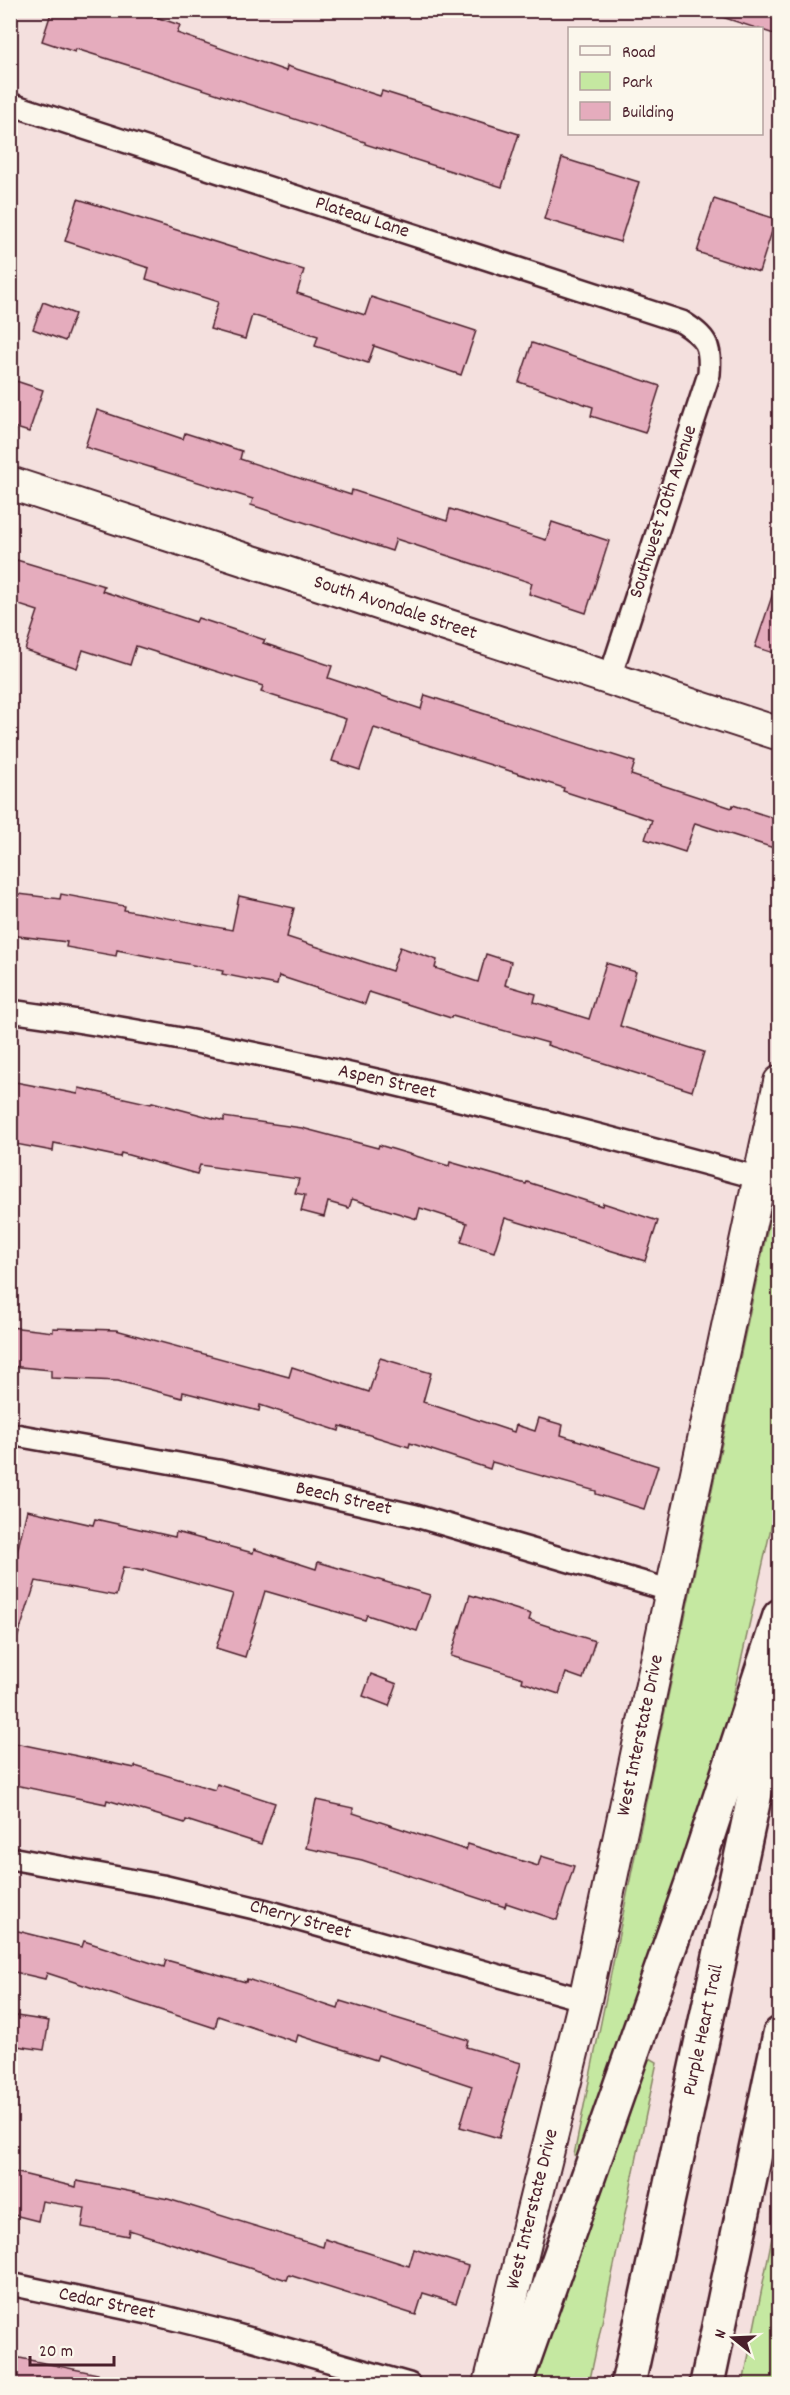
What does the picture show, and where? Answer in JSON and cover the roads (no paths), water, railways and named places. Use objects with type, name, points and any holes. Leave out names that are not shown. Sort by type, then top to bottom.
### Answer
[{"type":"highway","points":[[514,2385],[692,1882],[780,1616]]},
{"type":"highway","name":"Purple Heart Trail","points":[[628,2385],[780,1677]]},
{"type":"highway","points":[[707,2385],[780,2034]]},
{"type":"main road","name":"South Avondale Street","points":[[10,483],[780,734]]},
{"type":"main road","name":"West Interstate Drive","points":[[490,2385],[585,2000],[780,1082]]},
{"type":"street","name":"Plateau Lane","points":[[10,104],[682,322],[708,342]]},
{"type":"street","name":"Southwest 20th Avenue","points":[[609,680],[709,374],[708,342]]},
{"type":"street","name":"Aspen Street","points":[[10,1011],[146,1033],[386,1081],[516,1112],[759,1178]]},
{"type":"street","name":"Beech Street","points":[[10,1434],[218,1471],[406,1513],[672,1591]]},
{"type":"street","name":"Cherry Street","points":[[10,1858],[162,1886],[267,1911],[585,2000]]},
{"type":"street","name":"Cedar Street","points":[[10,2284],[230,2333],[409,2385]]}]
